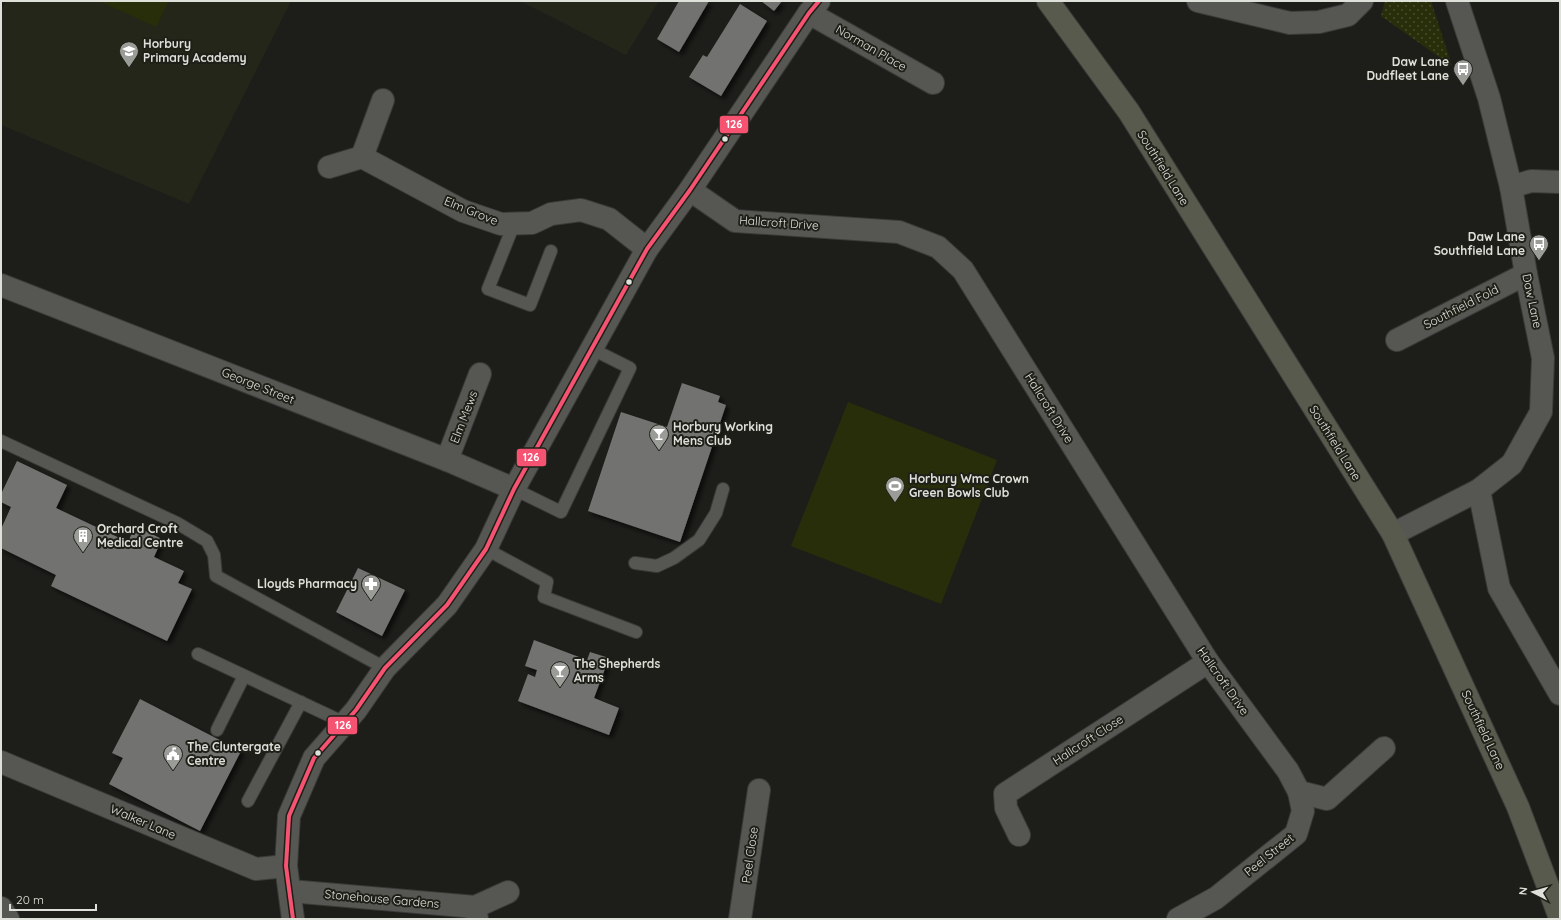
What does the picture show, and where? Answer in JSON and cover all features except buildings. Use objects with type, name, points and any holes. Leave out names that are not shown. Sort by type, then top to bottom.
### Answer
[{"type":"highway","name":"Southfield Lane","points":[[1048,1],[1129,112],[1393,534],[1518,807],[1560,918]]},
{"type":"street","points":[[1198,1],[1290,23],[1319,22],[1348,15],[1362,1]]},
{"type":"street","name":"Daw Lane","points":[[1393,534],[1479,490],[1512,464],[1541,412],[1544,358],[1526,274],[1511,187],[1489,98],[1457,1]]},
{"type":"street","points":[[293,919],[286,866],[289,816],[314,758],[356,710],[385,668],[446,605],[486,549],[514,490],[647,249],[690,190],[814,7]]},
{"type":"street","name":"Norman Place","points":[[814,7],[933,83]]},
{"type":"street","points":[[329,167],[362,157],[383,100]]},
{"type":"street","name":"Elm Grove","points":[[362,157],[463,211],[501,224],[532,223],[551,214],[581,210],[609,219],[647,249]]},
{"type":"street","points":[[1511,187],[1531,181],[1560,182]]},
{"type":"street","name":"Hallcroft Drive","points":[[690,190],[735,221],[774,224],[805,224],[899,232],[938,247],[963,270],[1208,662],[1288,771],[1299,792]]},
{"type":"street","name":"Southfield Fold","points":[[1396,340],[1526,274]]},
{"type":"street","name":"George Street","points":[[1,285],[447,460],[514,490]]},
{"type":"street","name":"Elm Mews","points":[[447,460],[480,374]]},
{"type":"street","points":[[1479,490],[1498,588],[1560,694]]},
{"type":"street","name":"Hallcroft Close","points":[[1018,835],[1006,808],[1005,794],[1208,662]]},
{"type":"street","points":[[1299,792],[1327,799],[1384,748]]},
{"type":"street","name":"Walker Lane","points":[[1,762],[256,870],[286,866]]},
{"type":"street","name":"Peel Close","points":[[740,919],[759,790]]},
{"type":"street","name":"Peel Street","points":[[1178,919],[1216,898],[1296,834],[1303,811],[1299,792]]},
{"type":"street","name":"Stonehouse Gardens","points":[[290,891],[476,913],[508,892]]},
{"type":"street","points":[[1,908],[8,919]]},
{"type":"lane","points":[[514,224],[488,289],[530,305],[551,251]]},
{"type":"lane","points":[[514,490],[561,512],[630,368],[592,349]]},
{"type":"lane","points":[[1,441],[176,523],[207,541],[214,555],[216,576],[385,668]]},
{"type":"lane","points":[[634,563],[657,566],[674,558],[699,540],[716,513],[722,489]]},
{"type":"lane","points":[[486,549],[547,582],[544,597],[636,632]]},
{"type":"lane","points":[[198,654],[345,723]]},
{"type":"lane","points":[[217,730],[244,676]]},
{"type":"lane","points":[[248,801],[301,702]]},
{"type":"shaded area","name":"Horbury Primary Academy","points":[[6,1],[291,1],[189,204],[1,125],[1,11]]},
{"type":"shaded area","points":[[520,1],[659,1],[626,55]]},
{"type":"green space","points":[[99,1],[169,1],[156,27]]},
{"type":"green space","points":[[1385,1],[1431,1],[1452,66],[1381,16]]},
{"type":"green space","name":"Horbury Wmc Crown Green Bowls Club","points":[[848,402],[997,460],[941,604],[791,546]]},
{"type":"transit line","name":"126","points":[[293,919],[286,866],[289,816],[314,758],[356,710],[385,668],[447,605],[486,549],[514,489],[647,249],[690,190],[809,13],[819,1]]},
{"type":"place","name":"Horbury Primary Academy","points":[[129,68]]},
{"type":"place","name":"Daw Lane Dudfleet Lane","points":[[1463,86]]},
{"type":"place","name":"Daw Lane Southfield Lane","points":[[1539,261]]},
{"type":"place","name":"Horbury Working Mens Club","points":[[659,451]]},
{"type":"place","name":"Horbury Wmc Crown Green Bowls Club","points":[[895,503]]},
{"type":"place","name":"Orchard Croft Medical Centre","points":[[83,553]]},
{"type":"place","name":"Lloyds Pharmacy","points":[[371,601]]},
{"type":"place","name":"The Shepherds Arms","points":[[560,688]]},
{"type":"place","name":"The Cluntergate Centre","points":[[173,771]]}]
